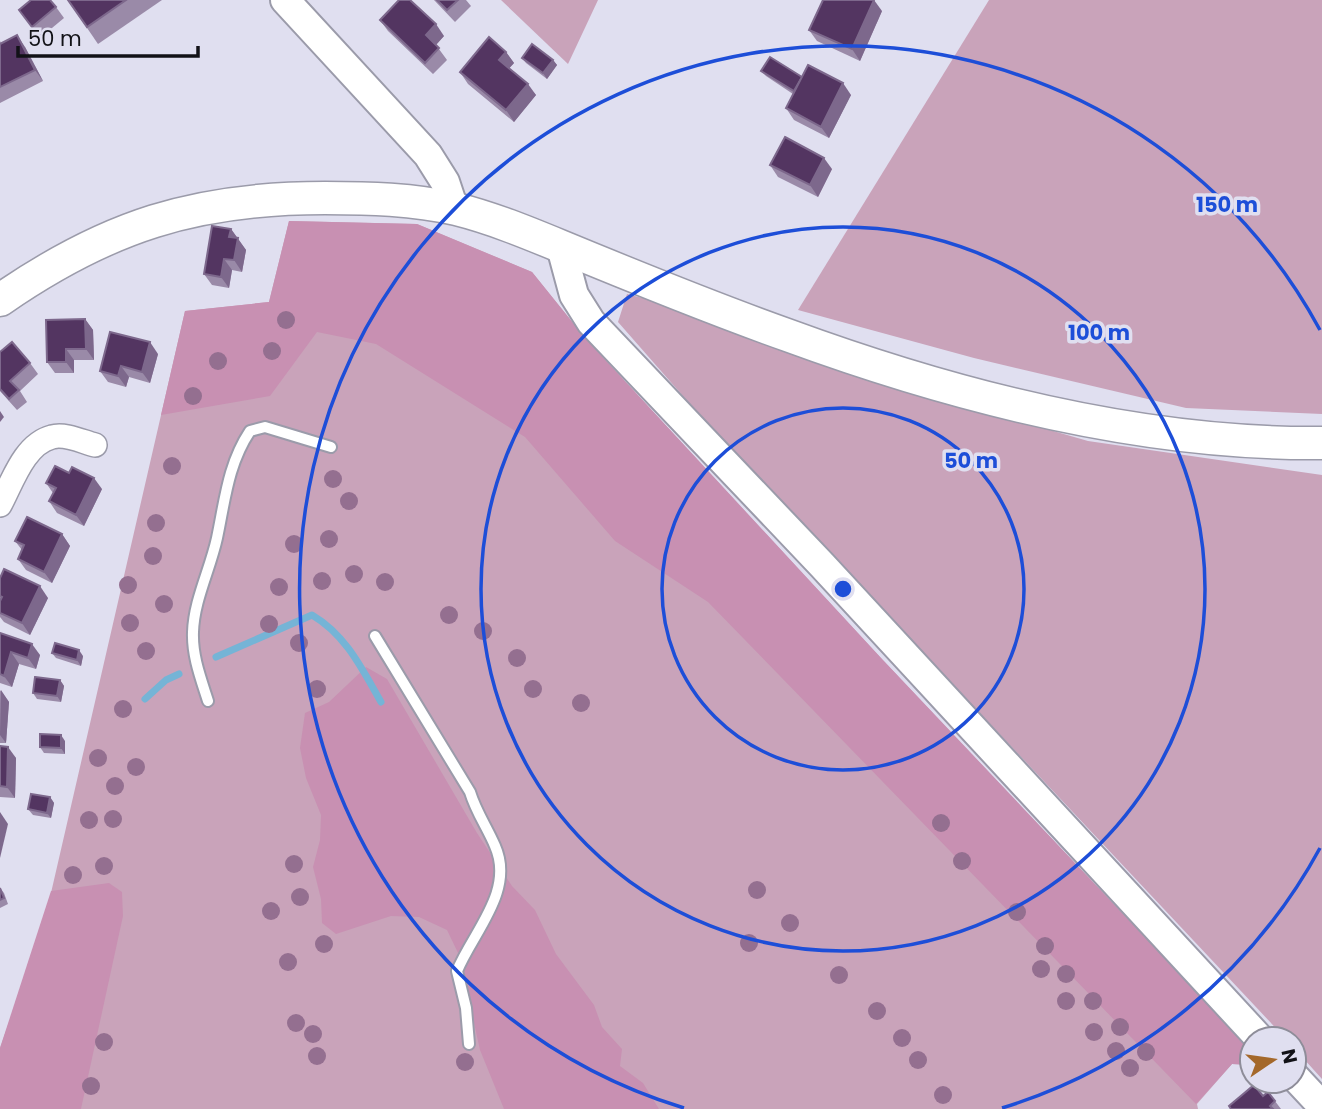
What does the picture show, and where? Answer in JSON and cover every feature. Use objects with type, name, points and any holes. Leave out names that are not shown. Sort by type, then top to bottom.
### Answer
[{"type":"main road","points":[[0,300],[102,240],[168,215],[200,207],[268,198],[374,198],[454,208],[513,226],[787,336],[979,396],[1139,432],[1281,444],[1322,443]]},
{"type":"street","points":[[285,0],[428,155],[445,182],[454,208]]},
{"type":"street","points":[[561,247],[574,295],[591,321],[822,565],[1247,1025]]},
{"type":"street","points":[[0,505],[36,444],[53,436],[61,436],[95,444]]},
{"type":"street","points":[[1308,1091],[1322,1106]]},
{"type":"lane","points":[[208,701],[195,657],[192,634],[196,609],[217,537],[223,495],[242,443],[250,431],[265,427],[331,447]]},
{"type":"lane","points":[[375,636],[463,781],[477,816],[496,848],[500,888],[457,971],[466,1008],[469,1044]]},
{"type":"shaded area","points":[[501,0],[598,0],[568,64]]},
{"type":"shaded area","points":[[989,0],[1322,0],[1322,414],[1186,408],[974,358],[798,310]]},
{"type":"shaded area","points":[[289,221],[417,224],[532,272],[586,339],[881,658],[1238,1035],[1238,1064],[1232,1064],[1197,1104],[1198,1109],[0,1109],[0,1048],[45,919],[185,311],[269,302]]},
{"type":"shaded area","points":[[289,221],[417,224],[532,272],[586,339],[881,658],[1238,1035],[1238,1064],[1232,1064],[1196,1104],[708,602],[615,541],[525,437],[376,344],[317,332],[270,396],[161,415],[185,311],[269,302]]},
{"type":"shaded area","points":[[627,294],[654,301],[831,367],[1088,441],[1322,475],[1322,1079],[1308,1064],[1308,1025],[1273,1025],[697,412],[618,322]]},
{"type":"shaded area","points":[[366,667],[387,679],[477,833],[512,886],[535,910],[556,954],[594,1005],[602,1027],[622,1049],[620,1066],[643,1083],[659,1109],[504,1109],[480,1050],[459,955],[447,930],[419,917],[391,916],[336,934],[322,923],[321,899],[313,867],[320,840],[321,815],[306,778],[300,748],[305,713],[329,702]]},
{"type":"shaded area","points":[[109,883],[122,892],[123,916],[81,1109],[0,1109],[0,1048],[51,891]]},
{"type":"building","points":[[31,0],[50,0],[56,7],[32,27],[19,10]]},
{"type":"building","points":[[68,0],[126,0],[87,27]]},
{"type":"building","points":[[399,0],[410,0],[436,24],[426,35],[439,48],[425,63],[380,20]]},
{"type":"building","points":[[437,0],[458,0],[447,10]]},
{"type":"building","points":[[823,0],[874,0],[852,49],[809,30]]},
{"type":"building","points":[[17,35],[35,70],[0,87],[0,44]]},
{"type":"building","points":[[489,37],[506,52],[499,60],[528,84],[506,110],[460,72]]},
{"type":"building","points":[[532,44],[553,60],[543,73],[522,58]]},
{"type":"building","points":[[770,57],[802,77],[794,91],[761,71]]},
{"type":"building","points":[[808,65],[843,83],[821,127],[786,108]]},
{"type":"building","points":[[785,137],[824,158],[810,185],[770,165]]},
{"type":"building","points":[[212,226],[231,229],[229,237],[238,238],[234,260],[224,259],[221,277],[204,274]]},
{"type":"building","points":[[85,319],[86,349],[66,349],[66,362],[47,362],[46,320]]},
{"type":"building","points":[[110,332],[150,342],[142,372],[121,366],[118,376],[100,371]]},
{"type":"building","points":[[12,342],[30,363],[10,381],[19,390],[9,399],[0,389],[0,352]]},
{"type":"building","points":[[55,466],[69,473],[72,467],[94,478],[76,515],[49,501],[56,488],[46,483]]},
{"type":"building","points":[[27,517],[62,534],[44,572],[18,559],[24,545],[15,541]]},
{"type":"building","points":[[4,569],[40,586],[22,623],[0,613],[0,578]]},
{"type":"building","points":[[0,633],[32,644],[28,658],[11,652],[4,676],[0,674]]},
{"type":"building","points":[[55,643],[79,650],[77,660],[52,653]]},
{"type":"building","points":[[35,677],[60,680],[57,696],[33,693]]},
{"type":"building","points":[[40,734],[61,735],[61,748],[40,747]]},
{"type":"building","points":[[0,746],[8,747],[7,787],[0,786]]},
{"type":"building","points":[[31,794],[50,797],[47,813],[28,809]]},
{"type":"building","points":[[1242,1095],[1270,1095],[1275,1101],[1270,1106],[1273,1109],[1231,1109],[1229,1106]]},
{"type":"waterway","points":[[216,657],[312,615],[344,643],[381,702]]},
{"type":"waterway","points":[[145,699],[166,680],[179,674]]}]
